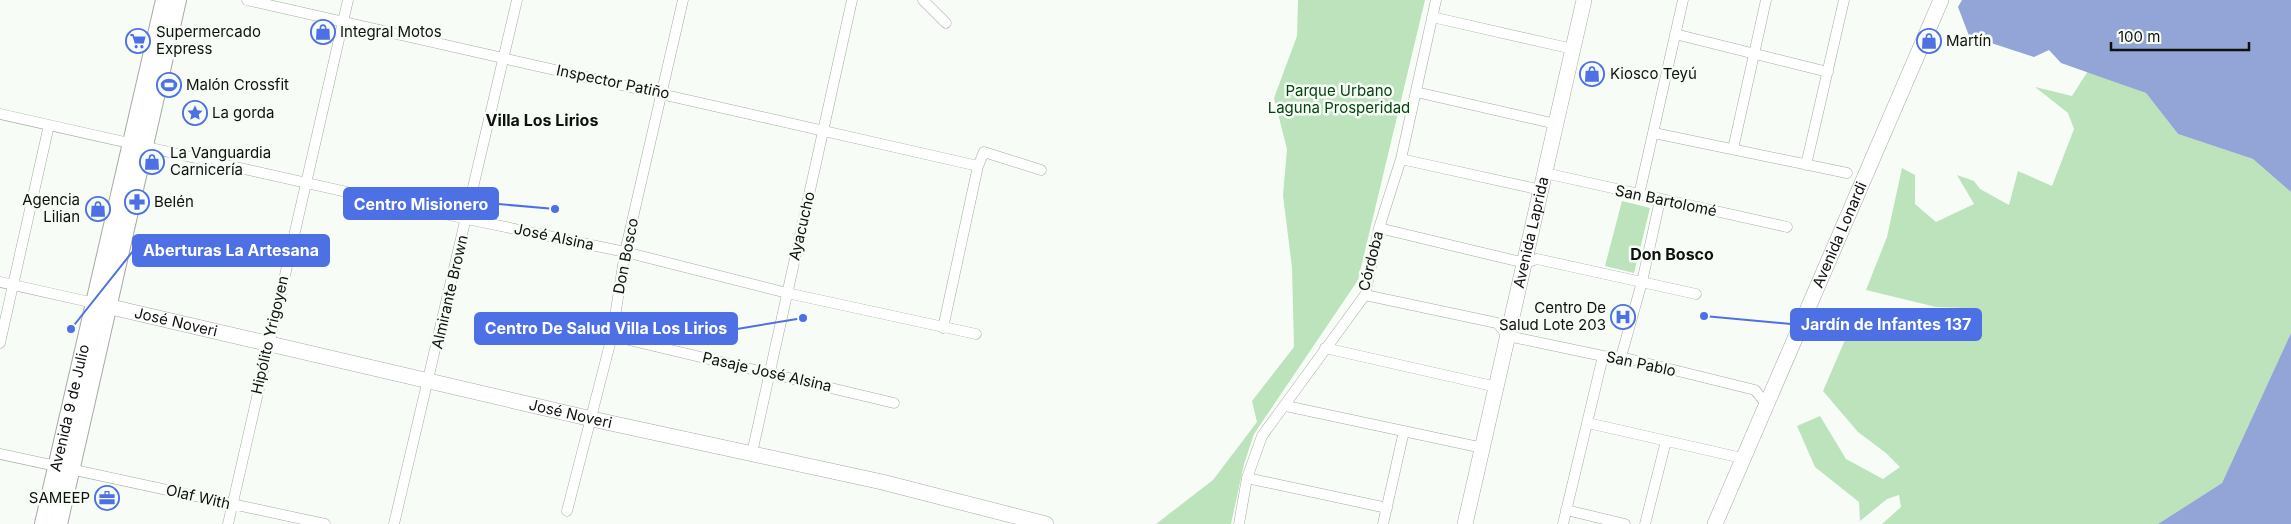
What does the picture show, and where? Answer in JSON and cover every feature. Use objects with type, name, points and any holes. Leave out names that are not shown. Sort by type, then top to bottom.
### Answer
[{"type":"main road","name":"Avenida 9 de Julio","points":[[139,144],[164,0]]},
{"type":"main road","name":"Avenida 9 de Julio","points":[[43,524],[64,467],[139,144],[178,0]]},
{"type":"main road","name":"Avenida 9 de Julio","points":[[59,524],[64,467]]},
{"type":"street","name":"Inspector Patiño","points":[[247,0],[503,59],[661,92],[978,166]]},
{"type":"street","name":"Hipólito Yrigoyen","points":[[228,524],[268,342],[348,0]]},
{"type":"street","name":"Almirante Brown","points":[[394,524],[467,219],[516,0]]},
{"type":"street","name":"Don Bosco","points":[[567,511],[612,336],[625,252],[683,0]]},
{"type":"street","name":"Ayacucho","points":[[752,453],[852,0]]},
{"type":"street","points":[[923,0],[946,23]]},
{"type":"street","name":"Córdoba","points":[[1239,524],[1248,478],[1262,436],[1286,406],[1325,348],[1365,295],[1379,228],[1401,159],[1436,0]]},
{"type":"street","name":"Avenida Laprida","points":[[1465,524],[1584,0]]},
{"type":"street","points":[[1639,195],[1683,0]]},
{"type":"street","points":[[1733,149],[1766,0]]},
{"type":"street","points":[[1806,165],[1844,0]]},
{"type":"street","name":"Avenida Lonardi","points":[[1715,524],[1941,0]]},
{"type":"street","points":[[1432,17],[1573,49]]},
{"type":"street","points":[[1675,34],[1828,72]]},
{"type":"street","points":[[1416,92],[1556,124]]},
{"type":"street","name":"José Alsina","points":[[0,114],[306,181],[467,219],[625,252],[787,293],[976,334]]},
{"type":"street","points":[[0,343],[49,125]]},
{"type":"street","points":[[1654,133],[1847,173]]},
{"type":"street","points":[[943,328],[978,166],[984,152],[1041,170]]},
{"type":"street","points":[[1401,159],[1541,190]]},
{"type":"street","name":"San Bartolomé","points":[[1545,173],[1787,227]]},
{"type":"street","points":[[1621,357],[1642,282],[1660,200]]},
{"type":"street","points":[[1379,228],[1525,263],[1537,259],[1696,294]]},
{"type":"street","points":[[0,282],[101,305]]},
{"type":"street","points":[[1365,295],[1497,324],[1508,336]]},
{"type":"street","name":"José Noveri","points":[[101,305],[429,379],[592,419],[882,482],[1046,524]]},
{"type":"street","name":"Pasaje José Alsina","points":[[612,336],[894,403]]},
{"type":"street","name":"San Pablo","points":[[1508,336],[1603,356],[1621,357],[1755,390],[1767,405]]},
{"type":"street","points":[[1325,348],[1497,387]]},
{"type":"street","points":[[1563,524],[1603,356]]},
{"type":"street","points":[[1286,406],[1483,448]]},
{"type":"street","points":[[1588,423],[1742,458]]},
{"type":"street","points":[[1383,524],[1404,431]]},
{"type":"street","points":[[1645,524],[1666,441]]},
{"type":"street","name":"Olaf With","points":[[0,454],[325,524]]},
{"type":"street","points":[[1248,478],[1387,508]]},
{"type":"street","points":[[1566,510],[1618,523]]},
{"type":"green space","name":"Parque Urbano Laguna Prosperidad","points":[[1298,0],[1425,0],[1358,280],[1254,434],[1244,464],[1231,524],[1156,524],[1213,480],[1257,422],[1252,401],[1294,347],[1292,268],[1283,195],[1287,149],[1274,98],[1297,36]]},
{"type":"green space","points":[[2088,71],[2146,93],[2178,134],[2253,159],[2291,192],[2291,333],[2222,483],[2158,524],[1882,524],[1901,507],[1899,495],[1887,499],[1860,521],[1859,502],[1815,467],[1797,426],[1820,416],[1846,459],[1883,479],[1900,467],[1886,453],[1858,432],[1823,391],[1845,340],[1894,330],[1947,327],[1965,308],[1936,307],[1866,290],[1887,237],[1902,168],[1915,175],[1915,204],[1936,222],[1974,204],[1957,175],[1974,181],[1980,189],[2009,205],[2018,171],[2052,186],[2074,129],[2068,113],[2035,87],[2072,96]]},
{"type":"green space","points":[[1622,201],[1650,208],[1634,273],[1605,266]]},
{"type":"water","points":[[1962,0],[2291,0],[2291,192],[2253,159],[2178,134],[2146,93],[2061,63],[2049,50],[2034,57],[1985,41],[1971,41],[1958,7]]},
{"type":"water","points":[[2291,333],[2291,524],[2158,524],[2222,483]]},
{"type":"place","name":"Integral Motos","points":[[323,32]]},
{"type":"place","name":"Supermercado Express","points":[[138,41]]},
{"type":"place","name":"Martín","points":[[1929,41]]},
{"type":"place","name":"Kiosco Teyú","points":[[1592,74]]},
{"type":"place","name":"Malón Crossfit","points":[[169,85]]},
{"type":"place","name":"La gorda","points":[[195,113]]},
{"type":"place","name":"La Vanguardia Carnicería","points":[[152,162]]},
{"type":"place","name":"Belén","points":[[137,202]]},
{"type":"place","name":"Agencia Lilian","points":[[98,209]]},
{"type":"place","name":"Centro Misionero","points":[[555,209]]},
{"type":"place","name":"Jardín de Infantes 137","points":[[1704,316]]},
{"type":"place","name":"Centro De Salud Lote 203","points":[[1623,317]]},
{"type":"place","name":"Centro De Salud Villa Los Lirios","points":[[803,318]]},
{"type":"place","name":"Aberturas La Artesana","points":[[71,329]]},
{"type":"place","name":"SAMEEP","points":[[107,498]]},
{"type":"district","name":"Villa Los Lirios","points":[[542,120]]},
{"type":"district","name":"Don Bosco","points":[[1672,254]]}]
